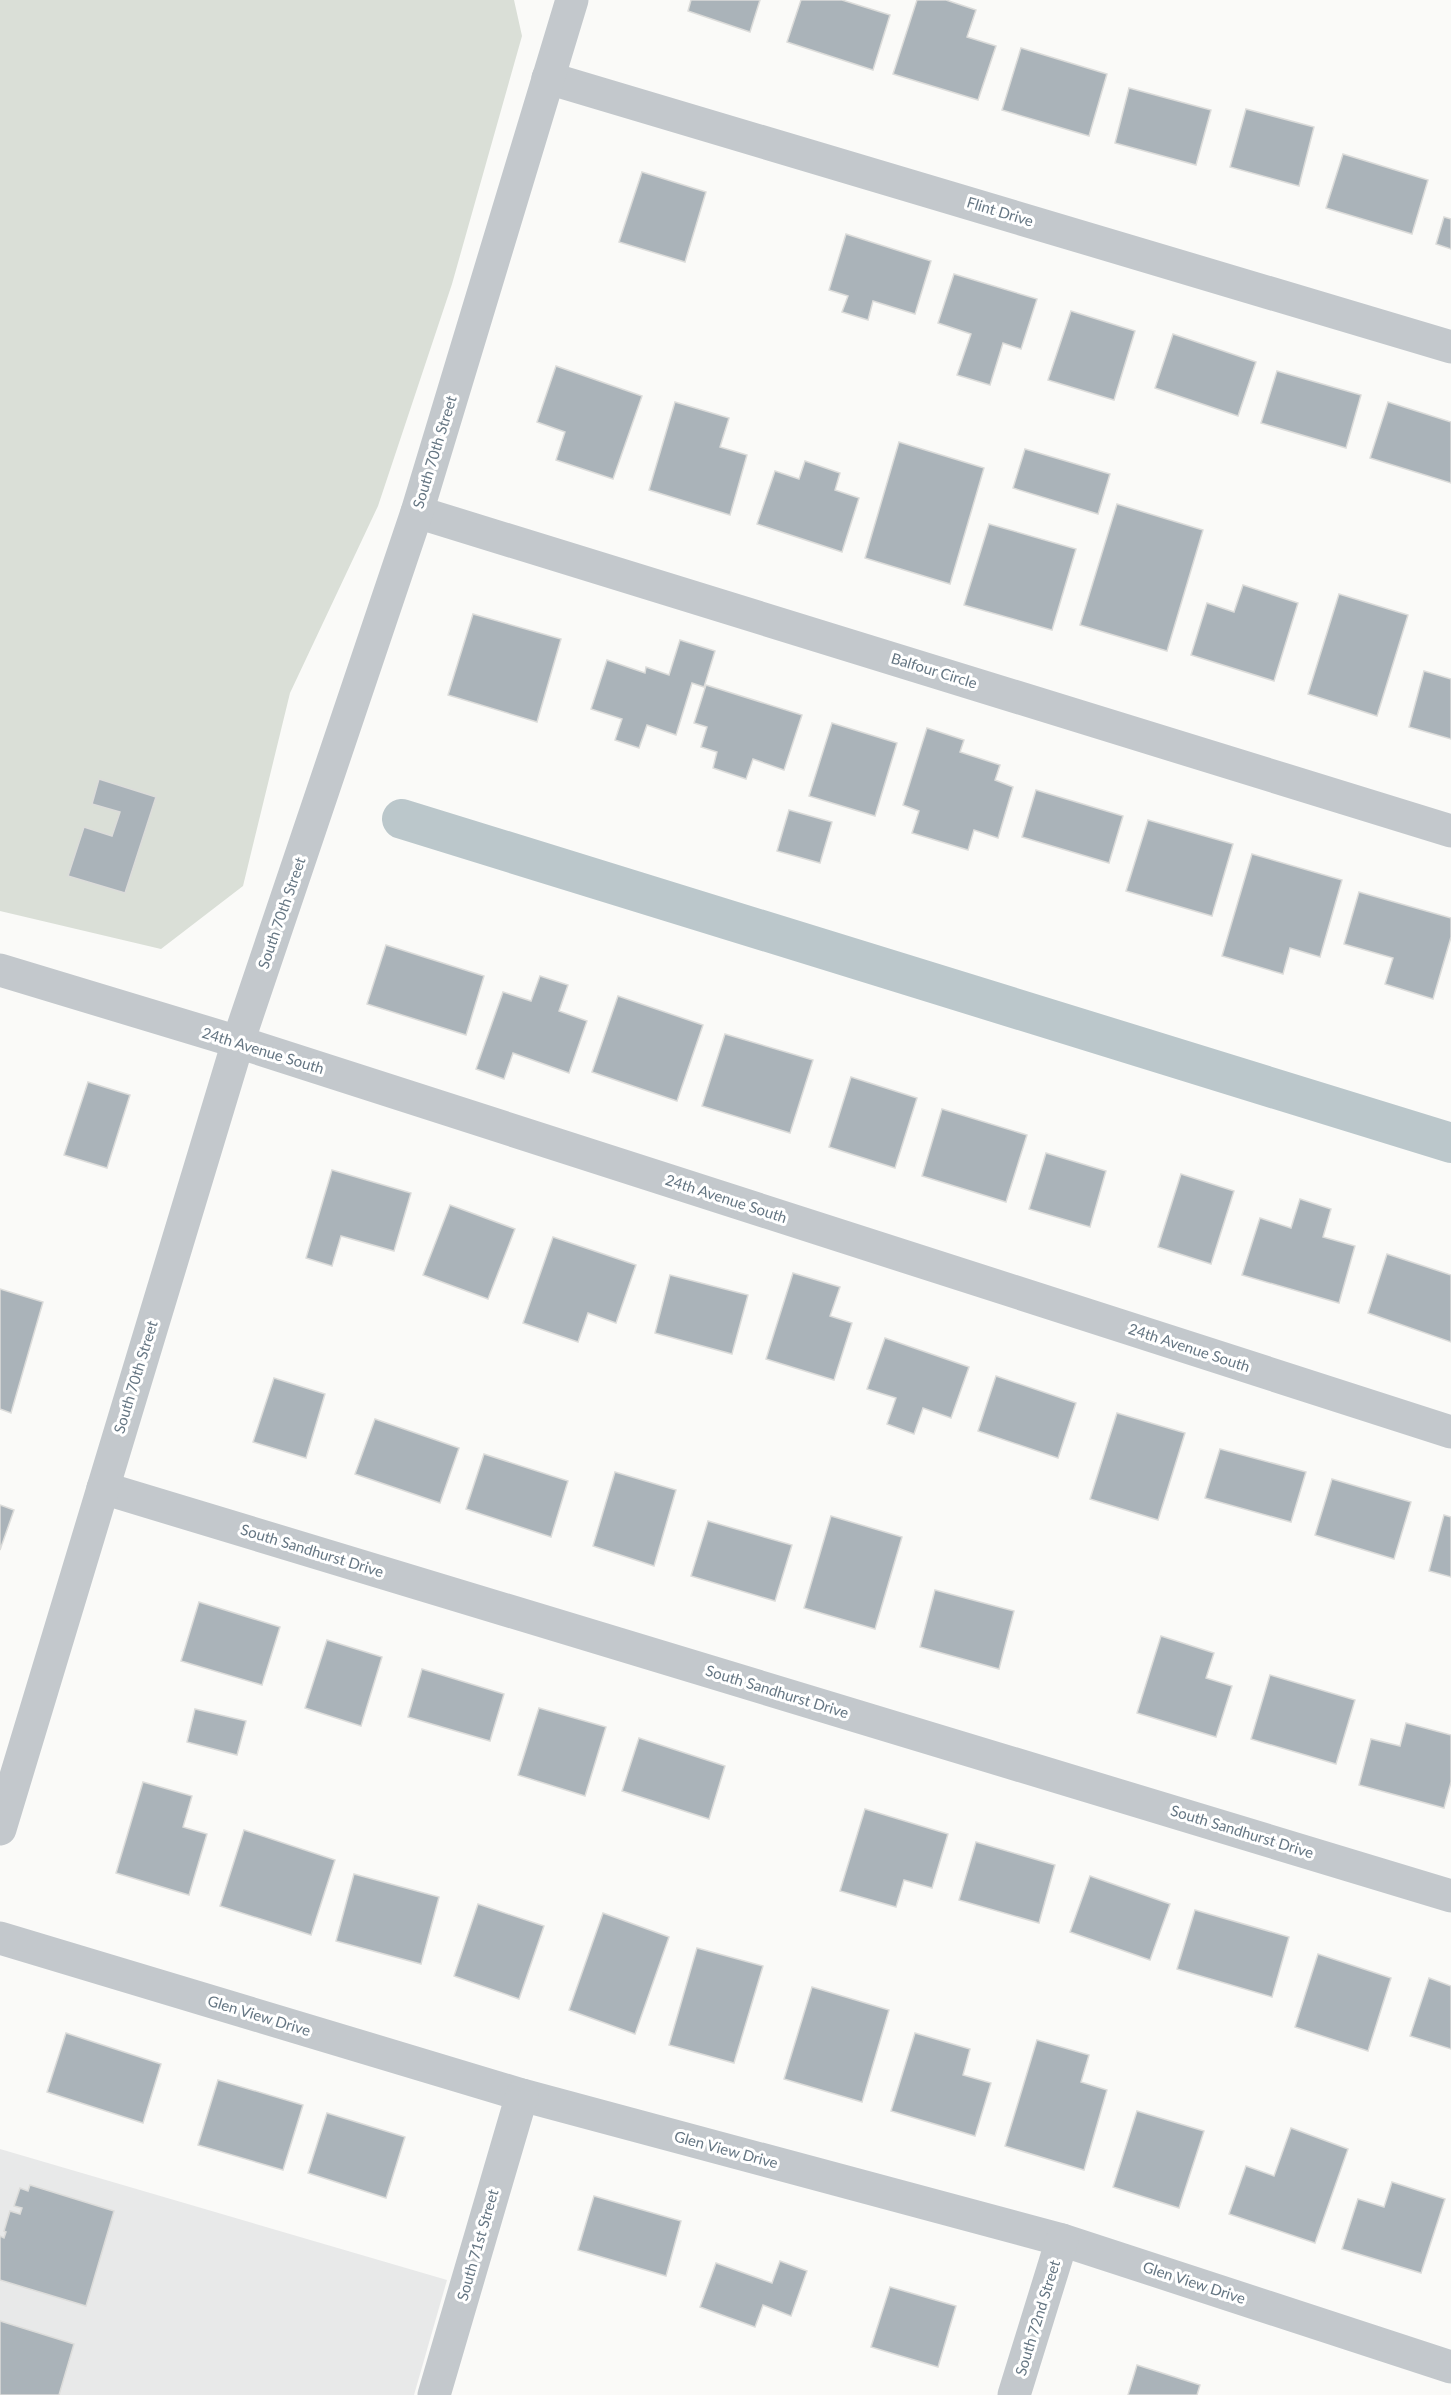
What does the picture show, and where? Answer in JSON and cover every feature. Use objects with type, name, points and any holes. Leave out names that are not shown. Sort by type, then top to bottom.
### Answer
[{"type":"street","name":"South 70th Street","points":[[0,1829],[238,1042],[417,512],[572,0]]},
{"type":"street","name":"Flint Drive","points":[[548,78],[1451,347]]},
{"type":"street","name":"Balfour Circle","points":[[417,512],[1451,831]]},
{"type":"street","name":"24th Avenue South","points":[[0,970],[238,1042],[1451,1432]]},
{"type":"street","name":"South Sandhurst Drive","points":[[103,1488],[1451,1896]]},
{"type":"street","name":"Glen View Drive","points":[[0,1938],[522,2095],[1062,2240],[1451,2367]]},
{"type":"street","name":"South 71st Street","points":[[434,2395],[522,2095]]},
{"type":"street","name":"South 72nd Street","points":[[1014,2395],[1062,2240]]},
{"type":"shaded area","points":[[0,0],[514,0],[522,36],[452,284],[378,506],[290,693],[243,886],[161,949],[0,911]]},
{"type":"shaded area","points":[[0,2149],[447,2280],[414,2395],[0,2395]]},
{"type":"building","points":[[691,0],[760,0],[750,32],[688,11]]},
{"type":"building","points":[[801,0],[842,0],[890,15],[873,70],[787,42]]},
{"type":"building","points":[[917,0],[946,0],[976,10],[967,37],[996,46],[978,100],[893,74]]},
{"type":"building","points":[[1021,48],[1107,74],[1089,136],[1002,110]]},
{"type":"building","points":[[1129,88],[1211,110],[1196,165],[1115,143]]},
{"type":"building","points":[[1246,109],[1314,127],[1299,186],[1230,167]]},
{"type":"building","points":[[1343,154],[1428,180],[1412,234],[1326,208]]},
{"type":"building","points":[[642,172],[706,192],[685,262],[619,242]]},
{"type":"building","points":[[1444,217],[1451,219],[1451,249],[1436,244]]},
{"type":"building","points":[[846,234],[931,261],[915,314],[873,301],[868,320],[842,312],[848,296],[829,290]]},
{"type":"building","points":[[954,274],[1037,299],[1021,349],[1003,343],[990,385],[957,375],[971,334],[938,323]]},
{"type":"building","points":[[1071,311],[1135,331],[1114,400],[1048,380]]},
{"type":"building","points":[[1173,334],[1256,362],[1238,416],[1155,388]]},
{"type":"building","points":[[556,366],[642,396],[613,479],[556,460],[565,432],[537,422]]},
{"type":"building","points":[[1277,371],[1361,395],[1346,448],[1261,423]]},
{"type":"building","points":[[675,402],[729,418],[720,447],[747,455],[730,515],[649,490]]},
{"type":"building","points":[[1388,402],[1451,422],[1451,483],[1370,458]]},
{"type":"building","points":[[899,442],[984,468],[950,584],[865,558]]},
{"type":"building","points":[[1025,449],[1110,474],[1098,514],[1013,488]]},
{"type":"building","points":[[805,461],[840,473],[835,490],[859,498],[842,552],[757,524],[775,471],[799,479]]},
{"type":"building","points":[[1117,504],[1203,530],[1167,651],[1080,625]]},
{"type":"building","points":[[989,524],[1076,549],[1052,630],[964,605]]},
{"type":"building","points":[[1243,585],[1298,603],[1274,681],[1191,655],[1207,603],[1234,612]]},
{"type":"building","points":[[1339,594],[1408,615],[1377,716],[1308,694]]},
{"type":"building","points":[[473,614],[561,639],[537,722],[448,695]]},
{"type":"building","points":[[680,640],[715,651],[704,687],[692,683],[676,735],[647,725],[639,748],[615,740],[622,719],[591,709],[607,660],[645,673],[646,667],[669,675]]},
{"type":"building","points":[[1424,671],[1451,679],[1451,739],[1409,727]]},
{"type":"building","points":[[706,685],[802,715],[784,770],[753,759],[746,779],[713,768],[717,752],[701,747],[707,727],[694,723]]},
{"type":"building","points":[[832,723],[897,743],[875,816],[809,796]]},
{"type":"building","points":[[927,728],[964,740],[960,752],[1000,765],[995,780],[1013,787],[998,838],[974,830],[968,850],[912,833],[919,811],[903,805]]},
{"type":"building","points":[[99,779],[156,797],[125,893],[68,876],[84,827],[112,836],[120,812],[92,804]]},
{"type":"building","points":[[1036,790],[1123,816],[1109,863],[1022,837]]},
{"type":"building","points":[[789,810],[832,822],[820,863],[777,851]]},
{"type":"building","points":[[1148,820],[1233,844],[1212,916],[1126,891]]},
{"type":"building","points":[[1252,854],[1342,880],[1320,957],[1290,948],[1283,974],[1222,956]]},
{"type":"building","points":[[1359,892],[1451,918],[1451,937],[1433,999],[1385,984],[1393,958],[1344,944]]},
{"type":"building","points":[[386,945],[484,976],[466,1035],[367,1004]]},
{"type":"building","points":[[540,976],[568,985],[559,1011],[587,1021],[569,1073],[513,1053],[504,1079],[476,1069],[503,992],[531,1001]]},
{"type":"building","points":[[618,996],[703,1025],[677,1101],[592,1072]]},
{"type":"building","points":[[725,1034],[813,1060],[790,1133],[702,1106]]},
{"type":"building","points":[[851,1077],[917,1098],[895,1168],[829,1147]]},
{"type":"building","points":[[88,1082],[130,1095],[107,1168],[64,1155]]},
{"type":"building","points":[[942,1109],[1027,1135],[1006,1202],[922,1176]]},
{"type":"building","points":[[1046,1153],[1106,1171],[1090,1227],[1029,1209]]},
{"type":"building","points":[[332,1170],[411,1193],[394,1251],[341,1236],[332,1266],[306,1258]]},
{"type":"building","points":[[1181,1174],[1234,1191],[1211,1264],[1158,1247]]},
{"type":"building","points":[[1300,1199],[1331,1209],[1323,1237],[1355,1246],[1339,1303],[1242,1275],[1260,1218],[1291,1228]]},
{"type":"building","points":[[450,1205],[515,1229],[488,1299],[423,1275]]},
{"type":"building","points":[[553,1237],[636,1265],[616,1323],[588,1313],[578,1342],[523,1323]]},
{"type":"building","points":[[1387,1254],[1451,1275],[1451,1342],[1368,1313]]},
{"type":"building","points":[[793,1273],[840,1287],[830,1316],[852,1323],[834,1380],[766,1359]]},
{"type":"building","points":[[670,1275],[748,1295],[732,1354],[655,1333]]},
{"type":"building","points":[[0,1289],[43,1302],[11,1413],[0,1409]]},
{"type":"building","points":[[885,1338],[969,1367],[951,1418],[923,1408],[914,1434],[887,1424],[896,1398],[867,1389]]},
{"type":"building","points":[[996,1376],[1076,1403],[1058,1458],[978,1431]]},
{"type":"building","points":[[274,1378],[325,1394],[306,1458],[253,1442]]},
{"type":"building","points":[[1117,1413],[1185,1433],[1158,1520],[1090,1499]]},
{"type":"building","points":[[375,1419],[459,1448],[440,1503],[355,1474]]},
{"type":"building","points":[[1220,1449],[1306,1472],[1291,1522],[1205,1498]]},
{"type":"building","points":[[484,1454],[568,1481],[551,1537],[466,1509]]},
{"type":"building","points":[[615,1472],[676,1490],[654,1566],[593,1546]]},
{"type":"building","points":[[1332,1479],[1411,1502],[1394,1559],[1315,1535]]},
{"type":"building","points":[[0,1505],[14,1510],[0,1550]]},
{"type":"building","points":[[1444,1515],[1451,1517],[1451,1577],[1429,1571]]},
{"type":"building","points":[[831,1516],[902,1537],[875,1629],[804,1608]]},
{"type":"building","points":[[708,1521],[792,1545],[775,1601],[691,1576]]},
{"type":"building","points":[[935,1590],[1014,1611],[999,1669],[920,1647]]},
{"type":"building","points":[[199,1602],[280,1627],[262,1685],[181,1661]]},
{"type":"building","points":[[1161,1636],[1214,1653],[1206,1678],[1232,1686],[1216,1737],[1137,1713]]},
{"type":"building","points":[[327,1640],[382,1657],[361,1726],[305,1708]]},
{"type":"building","points":[[422,1669],[504,1694],[490,1741],[408,1717]]},
{"type":"building","points":[[1270,1675],[1355,1700],[1336,1764],[1251,1739]]},
{"type":"building","points":[[539,1708],[606,1727],[585,1796],[518,1775]]},
{"type":"building","points":[[195,1709],[246,1721],[237,1755],[187,1742]]},
{"type":"building","points":[[1406,1723],[1451,1735],[1451,1782],[1444,1808],[1359,1785],[1371,1739],[1400,1746]]},
{"type":"building","points":[[639,1738],[725,1766],[709,1819],[622,1791]]},
{"type":"building","points":[[143,1782],[192,1796],[183,1827],[207,1834],[189,1895],[116,1873]]},
{"type":"building","points":[[865,1809],[948,1834],[932,1888],[904,1880],[896,1907],[840,1891]]},
{"type":"building","points":[[244,1830],[335,1860],[311,1935],[220,1906]]},
{"type":"building","points":[[976,1842],[1055,1865],[1039,1923],[959,1900]]},
{"type":"building","points":[[354,1874],[439,1897],[421,1964],[336,1941]]},
{"type":"building","points":[[1090,1876],[1170,1904],[1150,1960],[1070,1932]]},
{"type":"building","points":[[478,1904],[544,1926],[519,1999],[454,1976]]},
{"type":"building","points":[[1195,1910],[1289,1937],[1272,1997],[1177,1969]]},
{"type":"building","points":[[603,1913],[669,1937],[635,2034],[569,2010]]},
{"type":"building","points":[[697,1948],[763,1966],[734,2063],[669,2045]]},
{"type":"building","points":[[1318,1954],[1391,1978],[1368,2051],[1295,2027]]},
{"type":"building","points":[[1429,1978],[1451,1986],[1451,2049],[1410,2036]]},
{"type":"building","points":[[812,1987],[889,2010],[862,2102],[784,2079]]},
{"type":"building","points":[[66,2033],[161,2064],[143,2123],[47,2092]]},
{"type":"building","points":[[915,2033],[970,2049],[963,2075],[991,2083],[975,2136],[891,2111]]},
{"type":"building","points":[[1037,2040],[1089,2055],[1081,2082],[1107,2090],[1084,2170],[1005,2146]]},
{"type":"building","points":[[218,2080],[303,2105],[283,2170],[198,2145]]},
{"type":"building","points":[[1137,2111],[1204,2131],[1179,2208],[1113,2187]]},
{"type":"building","points":[[327,2113],[405,2137],[386,2198],[308,2173]]},
{"type":"building","points":[[1291,2128],[1348,2149],[1315,2243],[1229,2214],[1246,2166],[1274,2176]]},
{"type":"building","points":[[1392,2182],[1445,2199],[1421,2273],[1342,2249],[1358,2199],[1384,2207]]},
{"type":"building","points":[[30,2185],[114,2211],[86,2306],[0,2280],[0,2236],[4,2238],[10,2211],[20,2214],[22,2208],[14,2206],[20,2188],[28,2191]]},
{"type":"building","points":[[594,2196],[681,2221],[666,2276],[578,2250]]},
{"type":"building","points":[[780,2261],[807,2271],[791,2316],[763,2305],[755,2327],[700,2307],[716,2263],[772,2283]]},
{"type":"building","points":[[890,2287],[956,2306],[938,2367],[871,2347]]},
{"type":"building","points":[[0,2321],[74,2344],[59,2395],[0,2395]]},
{"type":"building","points":[[1137,2365],[1200,2385],[1197,2395],[1128,2395]]},
{"type":"waterway","points":[[402,819],[1451,1143]]}]
